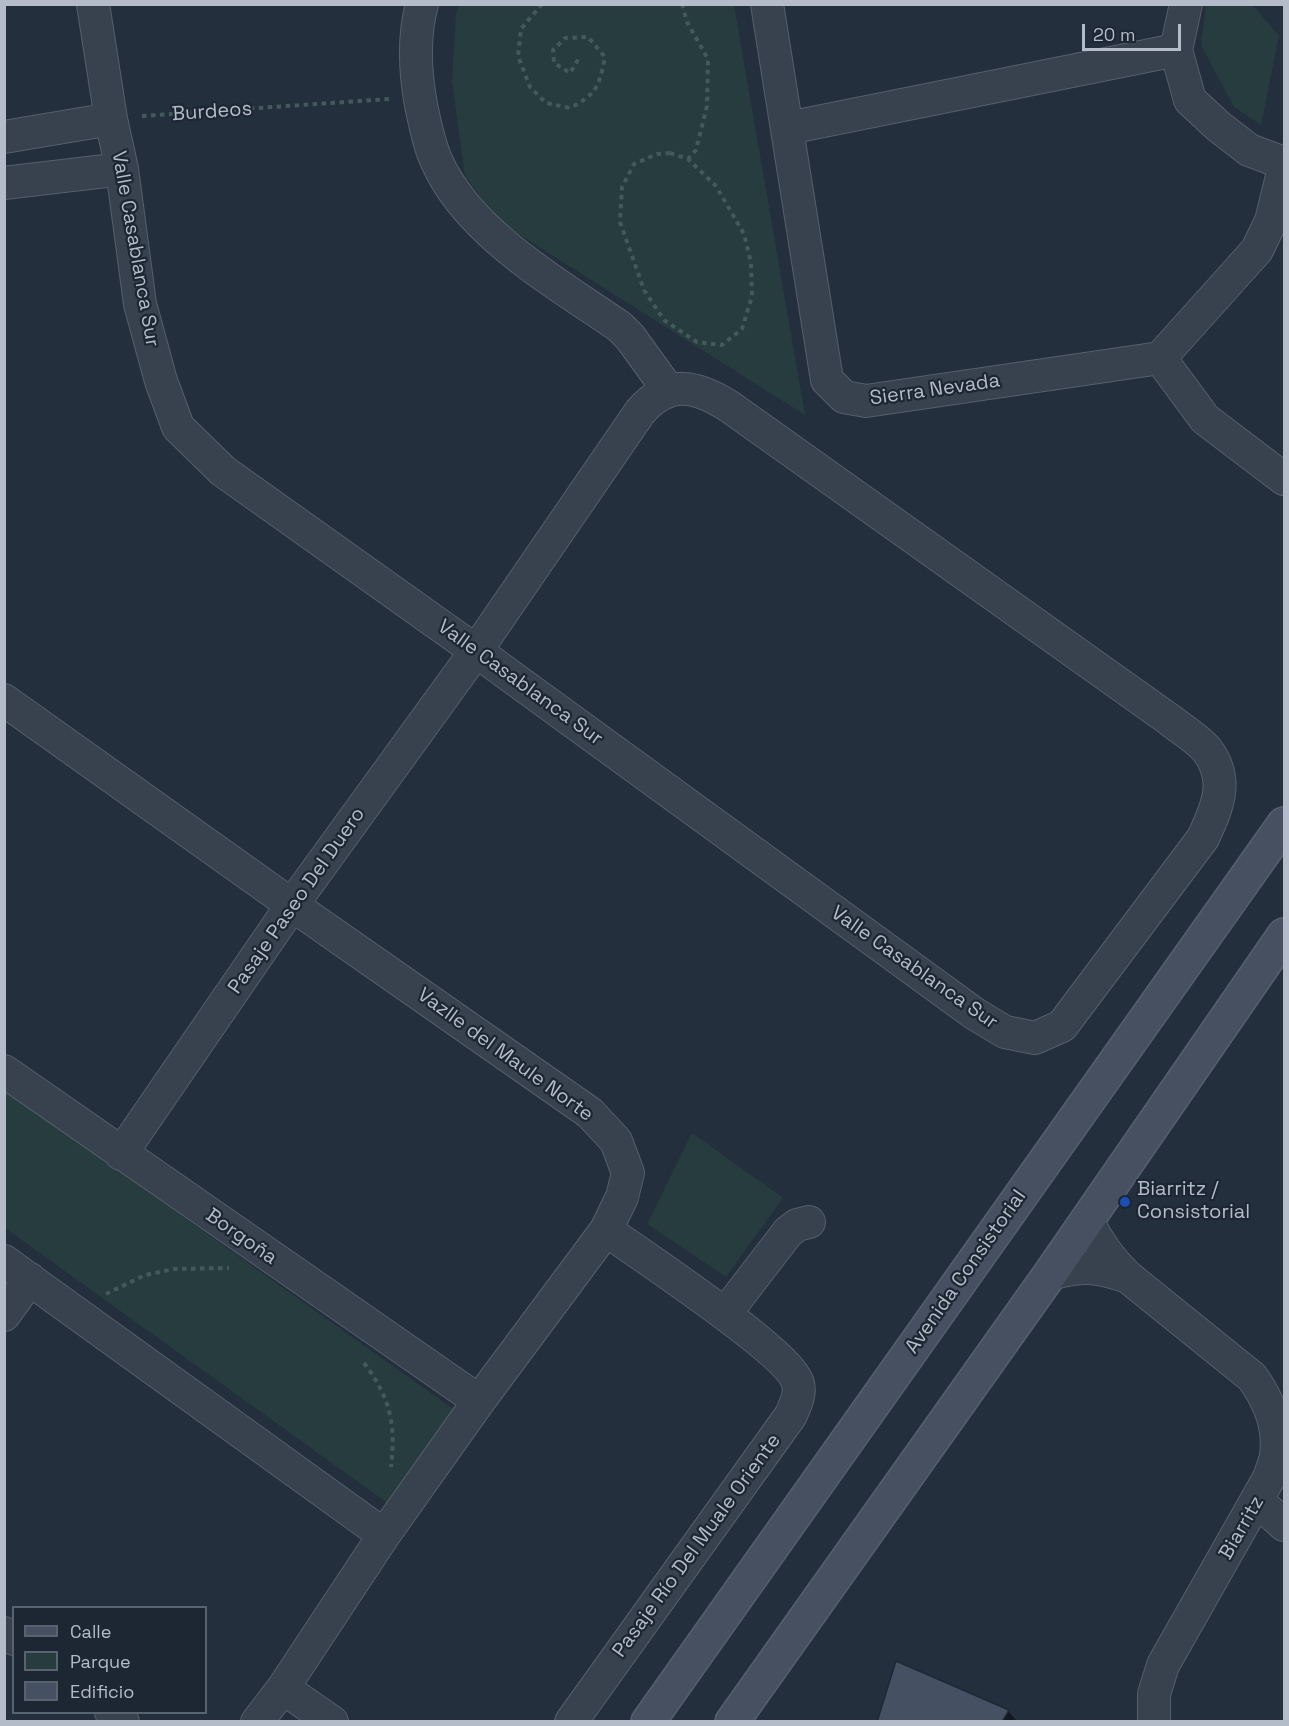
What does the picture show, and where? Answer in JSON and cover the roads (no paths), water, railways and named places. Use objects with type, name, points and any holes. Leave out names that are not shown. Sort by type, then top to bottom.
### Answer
[{"type":"main road","name":"Avenida Consistorial","points":[[648,1722],[1284,824]]},
{"type":"main road","points":[[732,1722],[1050,1274],[1284,935]]},
{"type":"street","name":"Valle Casablanca Sur","points":[[93,4],[111,118],[122,169],[140,304],[161,381],[178,427],[223,471],[476,651],[975,1014],[1005,1032],[1035,1038],[1062,1026],[1203,838],[1217,808],[1221,777],[1206,749],[710,394],[683,388],[669,391]]},
{"type":"street","points":[[422,4],[416,43],[420,97],[437,163],[454,190],[493,234],[534,267],[620,327],[630,337],[669,391]]},
{"type":"street","name":"Sierra Nevada","points":[[767,4],[827,380],[844,397],[866,401],[1160,358]]},
{"type":"street","points":[[1186,4],[1176,50],[1190,100],[1249,150],[1284,163]]},
{"type":"street","points":[[788,128],[1176,50]]},
{"type":"street","points":[[4,137],[111,118]]},
{"type":"street","points":[[1284,168],[1271,221],[1257,250],[1160,358],[1205,419],[1284,478]]},
{"type":"street","points":[[4,183],[122,169]]},
{"type":"street","name":"Pasaje Paseo Del Duero","points":[[121,1154],[292,905],[476,651],[640,412],[658,396],[669,391]]},
{"type":"street","name":"Vazlle del Maule Norte","points":[[4,700],[590,1113],[616,1141],[628,1173],[622,1197],[606,1230],[479,1401],[384,1535],[283,1688],[257,1722]]},
{"type":"street","name":"Borgoña","points":[[4,1071],[479,1401]]},
{"type":"street","name":"Biarritz","points":[[1087,1220],[1097,1242],[1128,1278],[1252,1377],[1273,1400],[1276,1454],[1269,1478],[1163,1665],[1154,1694],[1154,1722]]},
{"type":"street","points":[[606,1230],[724,1314],[788,1232],[797,1225],[809,1222]]},
{"type":"street","points":[[4,1261],[384,1535]]},
{"type":"street","name":"Biarritz","points":[[1050,1274],[1075,1267],[1102,1269],[1128,1278]]},
{"type":"street","points":[[4,1315],[30,1279]]},
{"type":"street","name":"Pasaje Río Del Muale Oriente","points":[[571,1722],[791,1414],[798,1397],[798,1383],[787,1365],[724,1314]]},
{"type":"street","points":[[1258,1501],[1284,1525]]},
{"type":"street","points":[[283,1688],[332,1722]]},
{"type":"place","name":"Biarritz / Consistorial","points":[[1125,1202]]}]
